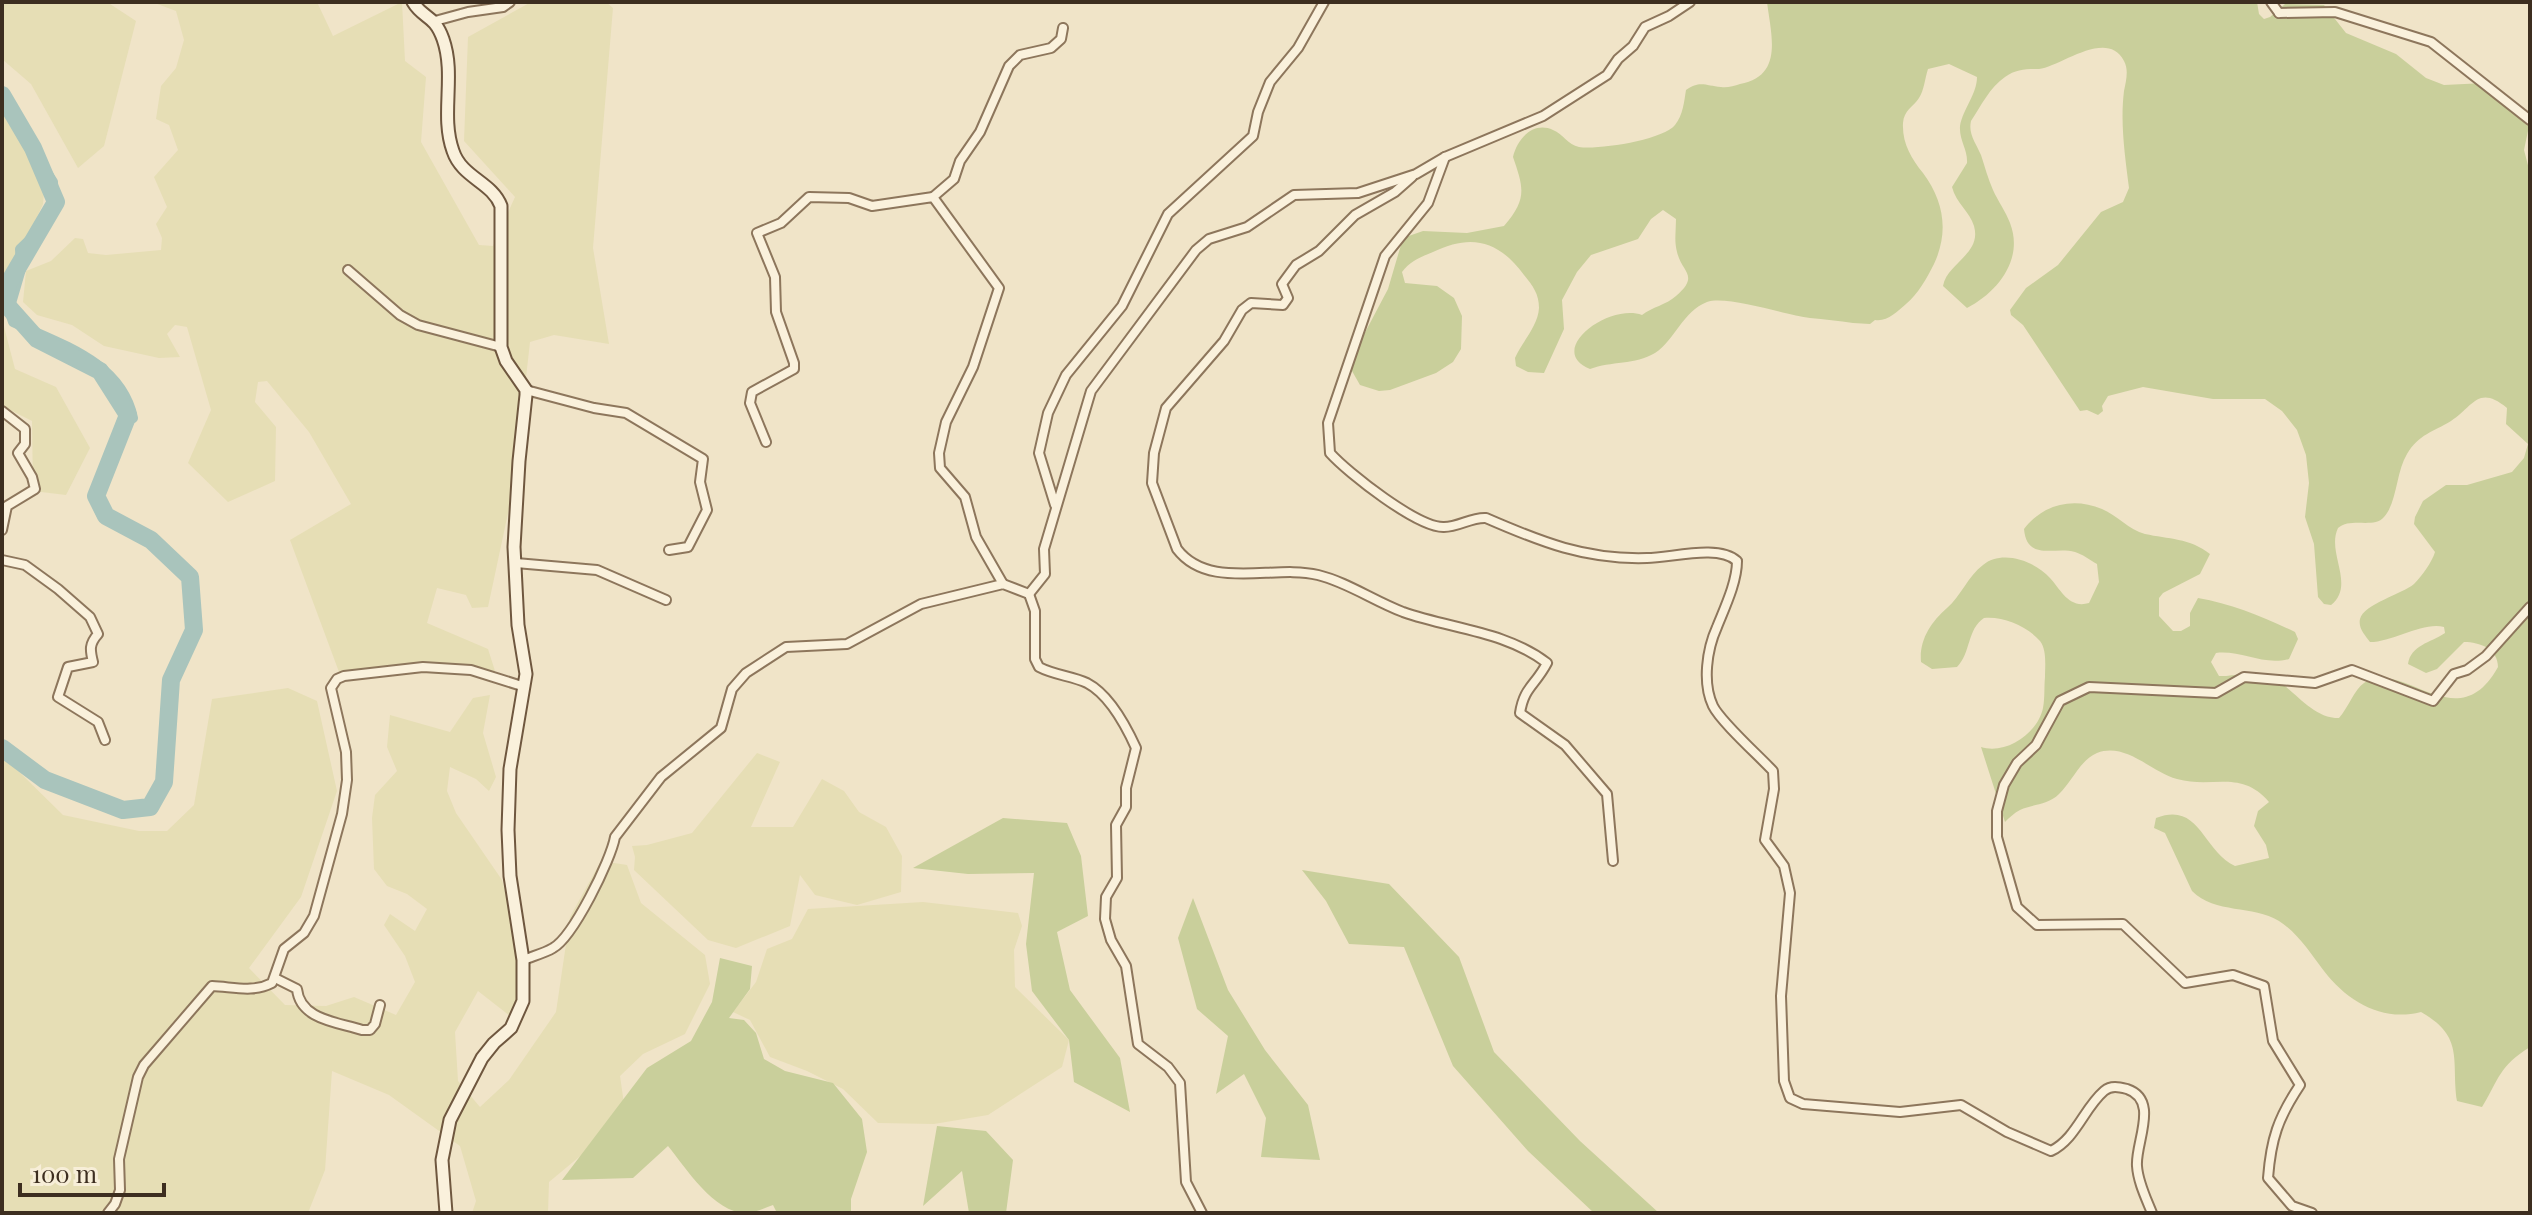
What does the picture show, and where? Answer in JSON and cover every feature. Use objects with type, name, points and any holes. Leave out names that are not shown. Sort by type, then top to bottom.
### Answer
[{"type":"street","points":[[413,2],[418,10],[435,21],[449,64],[449,137],[453,153],[470,176],[493,191],[501,206],[501,347],[506,361],[526,390],[514,529],[525,687],[510,769],[508,830],[510,876],[523,960],[523,1001],[516,1021],[482,1058],[450,1120],[442,1160],[446,1213]]},
{"type":"street","points":[[435,21],[503,7],[510,2]]},
{"type":"street","points":[[1056,506],[1039,453],[1048,413],[1066,375],[1122,306],[1168,214],[1253,136],[1258,112],[1270,82],[1298,48],[1324,2]]},
{"type":"street","points":[[1613,861],[1607,794],[1565,745],[1520,713],[1523,694],[1538,679],[1547,663],[1528,649],[1433,622],[1316,574],[1221,573],[1202,568],[1184,558],[1177,549],[1152,483],[1154,453],[1166,408],[1224,341],[1242,310],[1251,303],[1283,305],[1288,298],[1282,284],[1296,265],[1319,251],[1355,215],[1445,157],[1543,116],[1588,89],[1607,75],[1645,27],[1690,2]]},
{"type":"street","points":[[2271,2],[2279,13]]},
{"type":"street","points":[[2279,13],[2280,2]]},
{"type":"street","points":[[2279,13],[2335,12],[2431,42],[2530,120]]},
{"type":"street","points":[[766,442],[750,403],[752,392],[794,369],[776,312],[775,277],[757,233],[781,223],[809,197],[849,198],[872,206],[933,197],[954,179],[960,161],[974,143],[1009,66],[1020,55],[1051,48],[1058,43],[1063,28]]},
{"type":"street","points":[[1445,157],[1428,203],[1385,256],[1328,423],[1330,453],[1406,513],[1425,524],[1443,527],[1477,517],[1486,518],[1548,545],[1580,553],[1645,558],[1723,552],[1737,561],[1710,641],[1707,666],[1709,696],[1714,709],[1773,771],[1774,789],[1765,840],[1784,866],[1790,893],[1781,996],[1784,1081],[1790,1098],[1803,1104],[1900,1112],[1961,1105],[2007,1132],[2051,1151],[2075,1129],[2105,1090],[2117,1086],[2133,1091],[2142,1100],[2145,1114],[2137,1150],[2137,1168],[2152,1213]]},
{"type":"street","points":[[1029,594],[1045,574],[1044,549],[1091,391],[1196,250],[1209,239],[1247,227],[1294,195],[1358,193],[1416,174]]},
{"type":"street","points":[[933,197],[999,288],[973,367],[946,422],[939,453],[940,468],[965,497],[976,537],[1003,584]]},
{"type":"street","points":[[348,270],[400,315],[418,325],[501,347]]},
{"type":"street","points":[[526,390],[626,413],[703,459],[700,482],[707,510],[688,547],[669,550]]},
{"type":"street","points":[[2,411],[25,429],[25,444],[18,453],[32,477],[35,489],[7,506],[2,530]]},
{"type":"street","points":[[2,560],[25,565],[90,617],[98,634],[91,642],[93,662],[68,667],[58,697],[98,722],[105,740]]},
{"type":"street","points":[[516,563],[597,570],[666,600]]},
{"type":"street","points":[[523,960],[556,947],[596,888],[615,837],[661,777],[721,728],[732,689],[746,673],[786,647],[847,644],[921,604],[1003,584],[1029,594],[1035,611],[1035,659],[1039,667],[1052,674],[1087,683],[1102,694],[1136,748],[1126,788],[1126,807],[1116,825],[1117,878],[1106,897],[1105,919],[1111,940],[1126,966],[1138,1044],[1168,1067],[1180,1083],[1186,1182],[1202,1213]]},
{"type":"street","points":[[2312,1213],[2292,1206],[2268,1178],[2271,1145],[2282,1113],[2300,1085],[2273,1041],[2264,986],[2233,975],[2185,983],[2123,924],[2037,925],[2017,907],[1997,837],[1997,811],[2004,785],[2017,763],[2036,745],[2060,701],[2089,687],[2216,693],[2244,677],[2315,683],[2352,670],[2433,701],[2454,674],[2467,670],[2486,656],[2530,607]]},
{"type":"street","points":[[108,1213],[120,1190],[119,1159],[138,1077],[144,1065],[212,986],[261,989],[272,983],[284,949],[304,933],[314,916],[339,828],[347,780],[346,752],[331,688],[337,679],[423,667],[471,670],[525,687]]},
{"type":"street","points":[[275,978],[297,989],[304,1007],[316,1016],[362,1030],[370,1030],[375,1024],[380,1005]]},
{"type":"shaded area","points":[[2,2],[107,2],[136,21],[104,146],[78,168],[31,84],[2,59]]},
{"type":"shaded area","points":[[152,2],[317,2],[333,36],[402,2],[405,61],[426,77],[421,142],[479,245],[493,246],[515,197],[464,141],[468,37],[531,2],[606,2],[613,8],[593,248],[609,344],[554,335],[530,342],[514,485],[488,607],[472,608],[466,595],[437,588],[427,623],[488,649],[495,671],[339,672],[290,540],[351,504],[309,432],[267,381],[258,382],[255,402],[276,427],[275,481],[228,502],[188,463],[211,410],[187,327],[175,325],[167,334],[180,357],[159,358],[104,346],[72,325],[37,315],[23,302],[26,271],[51,261],[75,238],[83,239],[88,253],[106,255],[161,250],[162,238],[156,224],[167,207],[154,177],[178,150],[169,125],[156,119],[161,86],[176,68],[184,40],[176,11]]},
{"type":"shaded area","points":[[2,85],[47,159],[43,204],[2,294]]},
{"type":"shaded area","points":[[2,319],[15,369],[56,387],[90,448],[66,495],[33,491],[32,421],[2,406]]},
{"type":"shaded area","points":[[288,688],[317,701],[337,791],[301,897],[249,968],[285,1005],[326,1006],[354,997],[396,1015],[415,982],[405,956],[384,925],[390,914],[415,931],[427,909],[407,894],[387,886],[374,869],[372,818],[375,795],[397,771],[387,747],[390,715],[450,732],[473,698],[490,695],[483,733],[496,777],[489,791],[476,779],[450,767],[447,791],[456,813],[502,880],[514,927],[521,994],[514,1019],[478,991],[455,1032],[458,1081],[480,1107],[509,1080],[556,1012],[570,917],[601,861],[627,865],[641,903],[705,955],[710,984],[685,1034],[643,1054],[620,1076],[626,1118],[549,1182],[548,1213],[472,1213],[476,1201],[460,1146],[389,1095],[332,1071],[325,1170],[308,1213],[2,1213],[2,755],[63,815],[139,831],[167,831],[194,805],[212,699]]},
{"type":"shaded area","points":[[757,753],[780,762],[751,827],[793,827],[822,779],[844,791],[859,812],[886,827],[902,856],[901,892],[857,905],[815,895],[800,875],[790,926],[736,948],[708,940],[634,870],[632,846],[692,833]]},
{"type":"shaded area","points":[[923,902],[1018,913],[1022,926],[1014,950],[1015,987],[1069,1040],[1062,1067],[988,1115],[934,1124],[878,1123],[843,1089],[770,1057],[750,1020],[733,1012],[756,982],[767,949],[792,939],[808,909]]},
{"type":"green space","points":[[1767,2],[2257,2],[2259,14],[2264,19],[2285,4],[2324,5],[2346,33],[2396,54],[2426,78],[2444,85],[2485,83],[2524,108],[2529,126],[2524,150],[2530,173],[2530,1047],[2506,1067],[2482,1107],[2457,1101],[2453,1050],[2450,1040],[2435,1021],[2421,1012],[2393,1014],[2367,1007],[2333,982],[2298,938],[2279,921],[2212,903],[2192,891],[2165,833],[2154,828],[2156,818],[2171,815],[2192,821],[2224,859],[2235,866],[2269,858],[2266,845],[2254,826],[2258,811],[2269,802],[2258,792],[2237,783],[2177,779],[2128,755],[2108,751],[2086,760],[2055,798],[2020,810],[2005,822],[1981,747],[1991,749],[2010,745],[2035,726],[2044,704],[2045,658],[2040,641],[2014,623],[1984,618],[1975,628],[1957,667],[1932,669],[1921,662],[1922,646],[1931,625],[1978,570],[1991,560],[2009,558],[2027,562],[2044,572],[2071,601],[2089,603],[2099,582],[2097,564],[2075,552],[2036,549],[2030,546],[2024,529],[2040,514],[2070,503],[2091,505],[2139,532],[2187,542],[2210,554],[2200,574],[2159,598],[2159,616],[2173,631],[2190,626],[2190,613],[2198,598],[2248,612],[2295,632],[2298,639],[2289,659],[2270,661],[2216,653],[2211,662],[2219,676],[2264,674],[2274,678],[2318,712],[2339,718],[2360,686],[2379,678],[2396,680],[2448,698],[2465,697],[2482,688],[2498,667],[2495,656],[2487,648],[2464,642],[2437,669],[2426,673],[2408,664],[2410,658],[2417,648],[2445,633],[2444,627],[2427,627],[2370,642],[2362,631],[2360,619],[2368,609],[2414,584],[2432,560],[2435,552],[2414,524],[2423,501],[2446,485],[2467,485],[2512,472],[2524,458],[2528,444],[2506,424],[2507,408],[2489,398],[2476,400],[2451,421],[2416,442],[2403,461],[2392,504],[2384,517],[2374,522],[2349,523],[2338,528],[2335,548],[2341,588],[2331,605],[2324,604],[2318,597],[2314,544],[2305,517],[2309,483],[2306,455],[2297,430],[2282,411],[2265,399],[2213,399],[2143,387],[2108,396],[2102,406],[2103,411],[2098,415],[2087,410],[2080,411],[2023,325],[2011,315],[2010,310],[2026,288],[2058,265],[2101,212],[2123,202],[2129,188],[2123,127],[2127,76],[2124,61],[2116,52],[2106,48],[2095,49],[2048,67],[2013,72],[1995,86],[1971,121],[1973,138],[1993,190],[2010,223],[2014,249],[1998,284],[1967,308],[1943,286],[1951,271],[1969,251],[1975,236],[1972,221],[1952,187],[1967,163],[1960,126],[1977,77],[1949,64],[1928,69],[1921,95],[1907,112],[1903,123],[1908,150],[1940,206],[1942,240],[1922,286],[1888,318],[1870,324],[1853,323],[1728,301],[1707,302],[1692,312],[1655,353],[1590,369],[1578,361],[1574,351],[1586,331],[1613,316],[1628,313],[1642,315],[1672,299],[1687,283],[1687,274],[1676,248],[1676,219],[1663,210],[1651,219],[1638,239],[1591,255],[1577,272],[1562,300],[1564,329],[1544,373],[1528,372],[1516,366],[1515,358],[1538,315],[1539,303],[1535,290],[1505,254],[1472,242],[1447,246],[1412,262],[1402,272],[1405,283],[1437,286],[1454,298],[1462,316],[1461,349],[1453,362],[1436,373],[1390,390],[1379,391],[1360,385],[1352,371],[1351,359],[1388,289],[1403,238],[1423,231],[1467,233],[1504,226],[1520,201],[1521,186],[1513,157],[1522,138],[1533,130],[1553,130],[1579,147],[1630,143],[1658,135],[1675,125],[1686,90],[1691,87],[1703,84],[1728,87],[1754,80],[1769,63],[1772,52]]},
{"type":"green space","points":[[1003,818],[1067,823],[1081,856],[1088,916],[1057,932],[1070,990],[1120,1058],[1130,1112],[1074,1082],[1069,1040],[1032,991],[1026,944],[1034,873],[968,874],[913,868]]},
{"type":"green space","points":[[1302,870],[1389,884],[1459,957],[1494,1052],[1580,1141],[1659,1213],[1594,1213],[1528,1151],[1453,1066],[1404,947],[1349,944],[1326,901]]},
{"type":"green space","points":[[1193,898],[1228,990],[1265,1050],[1308,1105],[1320,1160],[1261,1157],[1266,1118],[1244,1074],[1216,1094],[1228,1036],[1197,1009],[1178,938]]},
{"type":"green space","points":[[720,958],[752,966],[750,989],[729,1018],[744,1020],[756,1033],[764,1059],[785,1071],[833,1083],[862,1119],[867,1152],[851,1199],[851,1213],[777,1213],[773,1205],[748,1213],[736,1212],[702,1188],[668,1146],[633,1178],[562,1180],[647,1068],[691,1041],[712,1002]]},
{"type":"green space","points":[[937,1126],[986,1131],[1013,1160],[1006,1213],[969,1213],[962,1171],[923,1206]]},
{"type":"waterway","points":[[2,95],[33,148],[56,202],[8,284],[4,302],[37,339],[100,371],[128,415],[96,496],[106,516],[151,540],[190,577],[194,630],[171,680],[164,782],[150,807],[123,810],[45,780],[2,748]]},
{"type":"waterway","points":[[2,102],[53,182],[54,211],[45,225],[20,249],[21,269],[9,310],[13,322],[68,347],[102,368],[126,398],[133,418]]}]
